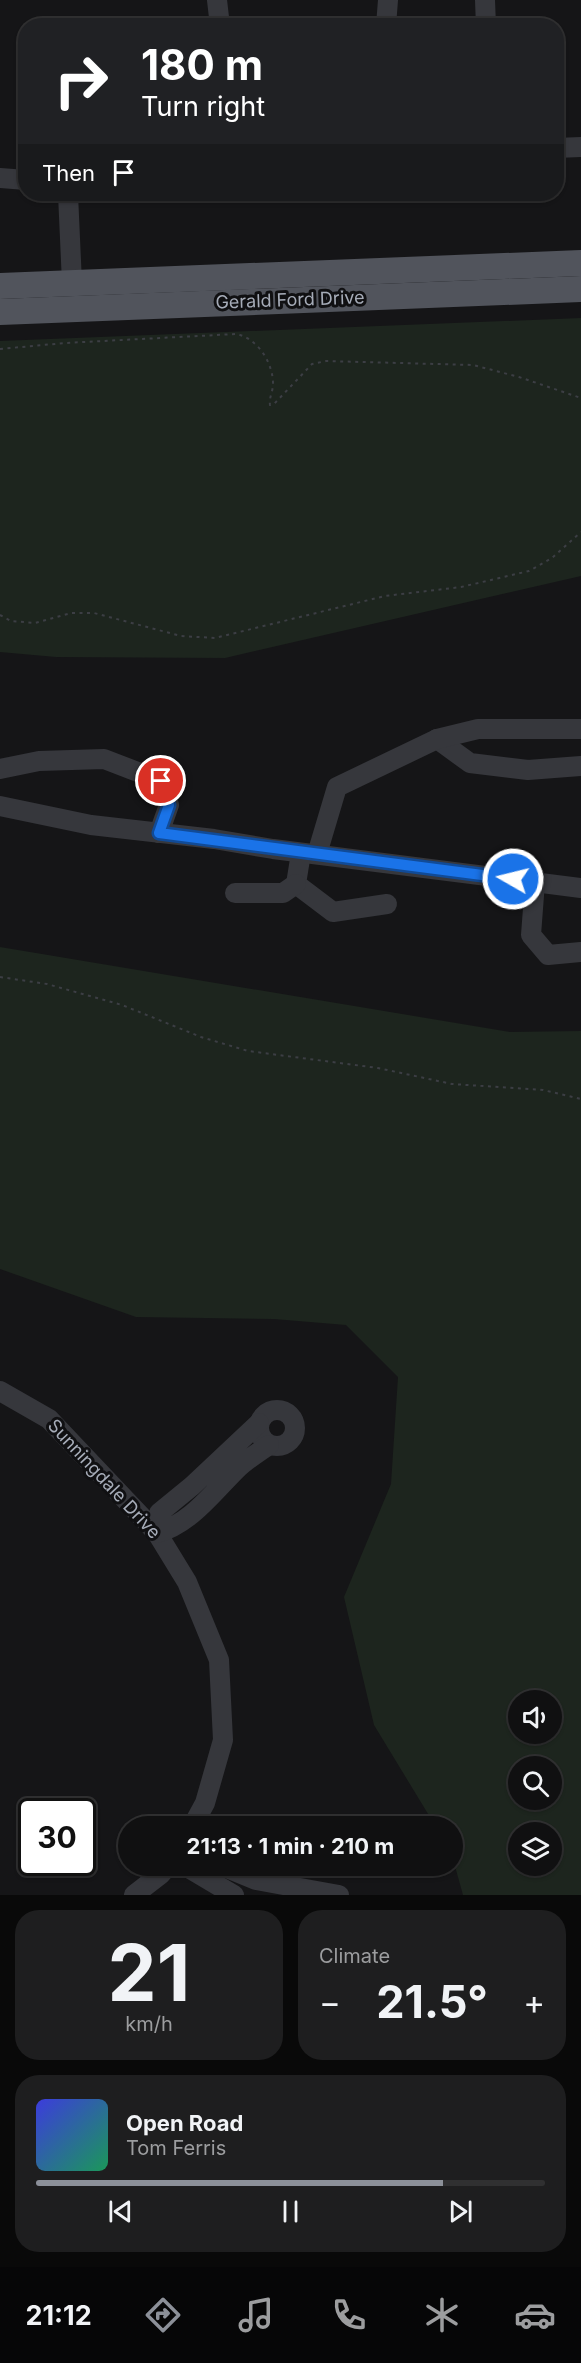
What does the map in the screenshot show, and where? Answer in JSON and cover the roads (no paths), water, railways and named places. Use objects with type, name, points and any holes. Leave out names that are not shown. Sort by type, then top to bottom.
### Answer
[{"type":"main road","name":"Gerald Ford Drive","points":[[0,286],[581,262]]},
{"type":"main road","name":"Gerald Ford Drive","points":[[0,312],[581,289]]},
{"type":"street","points":[[217,0],[219,18]]},
{"type":"street","points":[[387,18],[388,0]]},
{"type":"street","points":[[485,0],[486,18]]},
{"type":"street","points":[[564,148],[581,147]]},
{"type":"street","points":[[0,178],[18,179]]},
{"type":"street","points":[[68,201],[72,283]]},
{"type":"street","points":[[236,893],[283,893],[296,884],[337,787],[437,739],[478,729],[581,729]]},
{"type":"street","points":[[437,739],[470,764],[528,770],[581,766]]},
{"type":"street","points":[[0,769],[39,761],[105,759],[161,781],[169,805],[159,833]]},
{"type":"street","points":[[0,806],[91,825],[581,888]]},
{"type":"street","points":[[535,882],[531,935],[548,955],[581,952]]},
{"type":"street","points":[[296,884],[333,912],[387,904]]},
{"type":"street","name":"Sunningdale Drive","points":[[0,1391],[49,1419],[157,1533],[187,1582],[219,1660],[223,1740],[205,1803],[198,1816]]},
{"type":"street","points":[[192,1486],[159,1513],[157,1533],[172,1529],[205,1502],[234,1458],[259,1423],[262,1416],[269,1411],[277,1410],[291,1417],[294,1432],[285,1444],[269,1445],[234,1458],[192,1486]]},
{"type":"street","points":[[259,1423],[258,1432],[262,1440],[269,1445]]},
{"type":"street","points":[[192,1486],[205,1502]]},
{"type":"street","points":[[134,1895],[158,1876]]},
{"type":"street","points":[[200,1876],[225,1891]]},
{"type":"street","points":[[224,1876],[225,1891]]},
{"type":"street","points":[[246,1876],[295,1891],[339,1895]]}]
